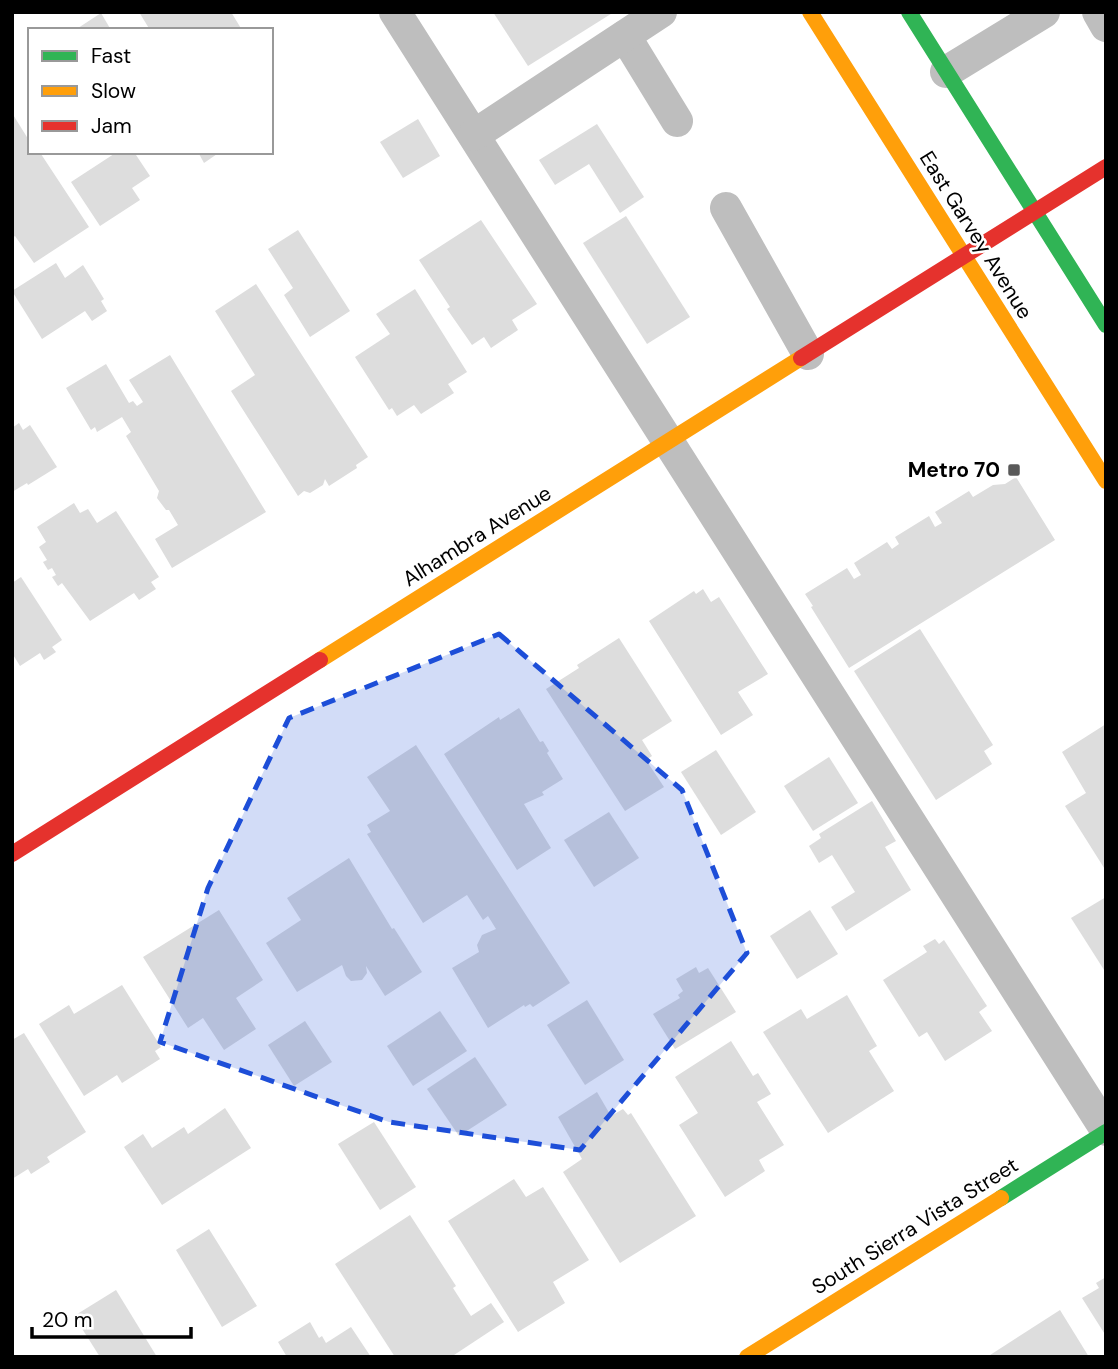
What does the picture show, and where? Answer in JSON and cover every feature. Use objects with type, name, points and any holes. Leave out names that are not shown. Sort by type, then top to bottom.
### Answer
[{"type":"street","name":"East Garvey Avenue","points":[[810,12],[1106,481]]},
{"type":"street","points":[[909,12],[1106,325]]},
{"type":"street","name":"Alhambra Avenue","points":[[12,854],[1106,167]]},
{"type":"street","name":"South Sierra Vista Street","points":[[747,1357],[1106,1131]]},
{"type":"lane","points":[[396,12],[1106,1131]]},
{"type":"lane","points":[[474,135],[661,12]]},
{"type":"lane","points":[[946,72],[1044,12]]},
{"type":"lane","points":[[1098,12],[1106,26]]},
{"type":"lane","points":[[625,36],[677,121]]},
{"type":"lane","points":[[726,208],[808,354]]},
{"type":"highlighted area","points":[[499,634],[682,790],[747,953],[580,1150],[389,1122],[160,1042],[208,888],[289,718]]},
{"type":"building","points":[[139,12],[231,12],[241,28],[149,28]]},
{"type":"building","points":[[493,12],[614,12],[528,66]]},
{"type":"building","points":[[101,13],[110,28],[78,28]]},
{"type":"building","points":[[12,113],[28,139],[28,154],[41,154],[89,227],[34,263],[15,236],[12,238]]},
{"type":"building","points":[[418,119],[440,156],[403,178],[380,142]]},
{"type":"building","points":[[597,124],[644,197],[620,213],[589,164],[555,185],[539,160]]},
{"type":"building","points":[[114,154],[135,154],[150,176],[132,188],[140,200],[100,226],[71,182]]},
{"type":"building","points":[[199,154],[217,154],[204,163]]},
{"type":"building","points":[[626,216],[690,317],[647,344],[583,243]]},
{"type":"building","points":[[481,220],[537,304],[512,320],[518,330],[491,348],[484,337],[472,345],[447,309],[450,307],[419,260]]},
{"type":"building","points":[[298,230],[350,311],[310,337],[284,295],[293,288],[268,249]]},
{"type":"building","points":[[56,263],[65,278],[83,265],[104,299],[101,301],[107,311],[92,321],[85,311],[42,339],[12,291]]},
{"type":"building","points":[[256,284],[368,457],[356,465],[357,468],[329,486],[325,479],[323,485],[310,493],[304,491],[298,496],[231,391],[255,375],[215,311]]},
{"type":"building","points":[[415,289],[467,372],[448,384],[454,393],[421,414],[414,405],[397,416],[392,408],[389,410],[355,357],[390,334],[376,314]]},
{"type":"building","points":[[170,355],[266,512],[172,568],[155,539],[178,525],[169,510],[166,510],[157,498],[159,491],[126,436],[131,432],[122,417],[97,432],[95,427],[91,430],[66,388],[106,364],[129,403],[133,401],[137,406],[143,402],[129,380]]},
{"type":"building","points":[[19,423],[23,430],[30,425],[57,467],[12,492],[12,428]]},
{"type":"building","points":[[1016,477],[1055,540],[849,668],[805,594],[847,568],[854,579],[861,575],[854,563],[887,542],[892,549],[899,544],[895,537],[929,516],[935,527],[942,523],[935,512],[969,491],[973,497],[993,485],[1005,484]]},
{"type":"building","points":[[74,503],[80,513],[88,509],[97,523],[116,511],[159,577],[151,582],[156,589],[139,600],[134,593],[90,621],[62,583],[58,586],[52,577],[56,575],[52,568],[48,570],[43,562],[47,560],[39,547],[46,542],[37,527]]},
{"type":"building","points":[[21,577],[62,640],[52,647],[56,652],[44,660],[40,653],[20,666],[12,653],[12,583]]},
{"type":"building","points":[[703,589],[711,602],[719,597],[768,674],[738,692],[753,715],[721,735],[649,621],[694,591],[696,594]]},
{"type":"building","points":[[920,629],[993,745],[984,751],[992,764],[936,800],[854,671]]},
{"type":"building","points":[[619,638],[672,721],[642,740],[652,756],[646,760],[664,787],[625,811],[546,689]]},
{"type":"building","points":[[519,708],[540,742],[543,741],[563,779],[542,792],[544,795],[524,804],[551,848],[517,870],[444,754],[499,717],[500,720]]},
{"type":"building","points":[[1106,724],[1106,871],[1065,806],[1086,793],[1062,752]]},
{"type":"building","points":[[416,745],[570,983],[533,1007],[530,1004],[525,1007],[524,1005],[488,1028],[452,968],[479,952],[477,945],[482,935],[496,929],[488,916],[483,920],[467,895],[423,923],[367,834],[371,832],[367,825],[390,811],[367,777]]},
{"type":"building","points":[[716,750],[756,812],[721,835],[681,772]]},
{"type":"building","points":[[829,757],[858,803],[813,831],[784,786]]},
{"type":"building","points":[[872,801],[896,841],[885,847],[911,890],[846,931],[831,907],[855,892],[832,855],[819,863],[809,846],[821,838],[819,834]]},
{"type":"building","points":[[609,812],[639,858],[594,887],[564,840]]},
{"type":"building","points":[[349,858],[422,972],[385,996],[366,966],[367,973],[362,980],[351,981],[342,965],[297,992],[266,943],[301,920],[287,898]]},
{"type":"building","points":[[1106,897],[1106,973],[1071,918]]},
{"type":"building","points":[[219,910],[263,980],[236,998],[256,1029],[224,1050],[203,1018],[188,1028],[143,957]]},
{"type":"building","points":[[810,910],[838,954],[797,979],[770,936]]},
{"type":"building","points":[[935,939],[939,944],[944,940],[987,1006],[979,1012],[992,1031],[945,1061],[927,1032],[919,1037],[883,980],[927,952],[923,946]]},
{"type":"building","points":[[696,967],[699,973],[708,968],[736,1012],[675,1049],[653,1014],[680,998],[678,995],[683,991],[676,979]]},
{"type":"building","points":[[122,985],[161,1047],[155,1051],[160,1059],[122,1083],[117,1075],[84,1096],[39,1024],[69,1005],[74,1014]]},
{"type":"building","points":[[847,995],[877,1046],[869,1051],[894,1091],[828,1133],[763,1032],[801,1009],[807,1019]]},
{"type":"building","points":[[587,1000],[624,1060],[585,1085],[547,1025]]},
{"type":"building","points":[[440,1011],[467,1051],[413,1086],[387,1046]]},
{"type":"building","points":[[305,1021],[332,1062],[294,1086],[268,1045]]},
{"type":"building","points":[[24,1033],[86,1132],[47,1157],[50,1162],[31,1174],[28,1169],[12,1179],[12,1040]]},
{"type":"building","points":[[731,1041],[753,1076],[758,1073],[771,1094],[757,1102],[784,1145],[759,1160],[765,1171],[725,1197],[679,1125],[698,1113],[675,1077]]},
{"type":"building","points":[[475,1057],[507,1105],[459,1136],[427,1089]]},
{"type":"building","points":[[597,1092],[611,1116],[623,1109],[628,1115],[631,1113],[696,1216],[620,1263],[563,1172],[582,1159],[558,1117]]},
{"type":"building","points":[[225,1108],[251,1148],[162,1205],[124,1147],[143,1134],[152,1148],[184,1127],[188,1134]]},
{"type":"building","points":[[374,1122],[416,1187],[380,1210],[338,1144]]},
{"type":"building","points":[[514,1179],[526,1197],[543,1187],[589,1260],[553,1282],[565,1303],[518,1332],[448,1221]]},
{"type":"building","points":[[410,1215],[456,1286],[453,1288],[471,1316],[491,1303],[504,1322],[451,1357],[395,1357],[335,1264]]},
{"type":"building","points":[[209,1229],[257,1306],[222,1327],[176,1250]]},
{"type":"building","points":[[1106,1277],[1106,1336],[1082,1298],[1099,1288],[1096,1283]]},
{"type":"building","points":[[116,1290],[157,1357],[100,1357],[74,1316]]},
{"type":"building","points":[[1060,1310],[1089,1357],[987,1357]]},
{"type":"building","points":[[310,1322],[319,1338],[322,1336],[326,1343],[351,1327],[371,1357],[287,1357],[278,1342]]},
{"type":"traffic: fast","points":[[909,12],[1106,325]]},
{"type":"traffic: fast","points":[[1001,1198],[1106,1132]]},
{"type":"traffic: slow","points":[[810,12],[1106,481]]},
{"type":"traffic: slow","points":[[320,660],[801,358]]},
{"type":"traffic: slow","points":[[747,1357],[1001,1198]]},
{"type":"traffic: jam","points":[[801,358],[1106,167]]},
{"type":"traffic: jam","points":[[12,854],[320,660]]},
{"type":"place","name":"Metro 70","points":[[1014,470]]}]
